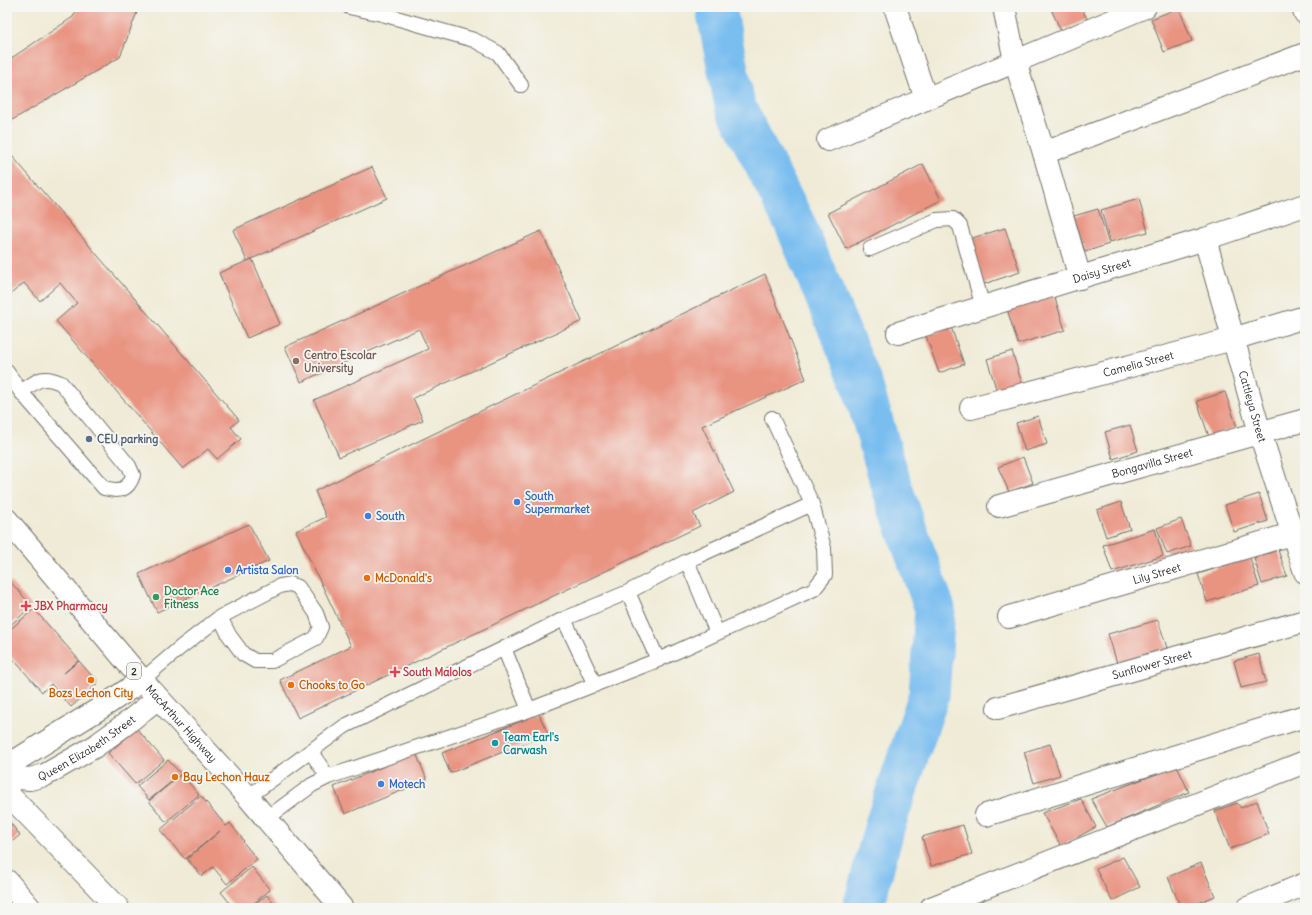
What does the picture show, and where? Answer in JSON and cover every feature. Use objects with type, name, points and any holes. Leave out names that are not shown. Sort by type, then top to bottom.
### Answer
[{"type":"main road","points":[[895,7],[926,99]]},
{"type":"main road","points":[[1004,7],[1015,61],[1044,153],[1080,278]]},
{"type":"main road","points":[[828,140],[1145,7]]},
{"type":"main road","points":[[1303,7],[1305,13]]},
{"type":"main road","points":[[1044,153],[1305,54]]},
{"type":"main road","name":"Daisy Street","points":[[898,333],[1205,239],[1305,205]]},
{"type":"main road","name":"Cattleya Street","points":[[1205,239],[1260,434],[1299,532],[1305,572]]},
{"type":"main road","name":"Camelia Street","points":[[971,408],[1233,339],[1305,317]]},
{"type":"main road","name":"Bongavilla Street","points":[[999,506],[1260,434],[1305,420]]},
{"type":"main road","name":"MacArthur Highway","points":[[7,520],[142,680],[248,797],[342,908]]},
{"type":"main road","name":"Lily Street","points":[[1009,616],[1299,532]]},
{"type":"main road","name":"Sunflower Street","points":[[998,708],[1305,621]]},
{"type":"main road","points":[[7,766],[142,680]]},
{"type":"main road","name":"Queen Elizabeth Street","points":[[7,777],[30,779],[45,775],[94,747],[158,698]]},
{"type":"main road","points":[[986,815],[1305,716]]},
{"type":"main road","points":[[74,724],[94,747]]},
{"type":"main road","points":[[931,908],[1305,762]]},
{"type":"main road","points":[[7,793],[118,908]]},
{"type":"main road","points":[[1248,908],[1305,884]]},
{"type":"lane","points":[[349,7],[382,14],[474,40],[498,53],[522,85]]},
{"type":"lane","points":[[870,249],[938,220],[953,219],[960,226],[983,307]]},
{"type":"lane","points":[[7,372],[21,392],[104,488],[115,491],[122,489],[131,483],[133,475],[129,466],[61,383],[51,379],[40,379],[21,392]]},
{"type":"lane","points":[[266,819],[312,785],[328,777],[529,710],[595,685],[658,660],[814,589],[825,575],[824,548],[812,504],[772,418]]},
{"type":"lane","points":[[248,797],[345,726],[564,619],[628,592],[686,561],[812,504]]},
{"type":"lane","points":[[686,561],[717,633]]},
{"type":"lane","points":[[142,680],[220,617],[280,586],[290,584],[298,587],[316,613],[321,627],[316,638],[272,661],[255,661],[243,654],[229,635],[220,617]]},
{"type":"lane","points":[[628,592],[658,660]]},
{"type":"lane","points":[[564,619],[595,685]]},
{"type":"lane","points":[[504,648],[529,710]]},
{"type":"lane","points":[[311,752],[328,777]]},
{"type":"building","points":[[78,7],[139,7],[120,57],[7,123],[7,61],[73,17]]},
{"type":"building","points":[[1050,7],[1081,7],[1087,19],[1061,31]]},
{"type":"building","points":[[1179,8],[1192,41],[1164,52],[1151,19]]},
{"type":"building","points":[[7,150],[239,420],[231,427],[241,439],[217,459],[208,449],[183,469],[56,321],[77,303],[60,283],[40,301],[24,283],[7,297]]},
{"type":"building","points":[[923,164],[941,200],[846,249],[828,213]]},
{"type":"building","points":[[372,167],[387,198],[247,261],[233,230]]},
{"type":"building","points":[[1139,199],[1148,232],[1110,242],[1101,210]]},
{"type":"building","points":[[1098,209],[1109,244],[1085,252],[1074,216]]},
{"type":"building","points":[[1005,228],[1020,272],[984,284],[969,239]]},
{"type":"building","points":[[541,231],[582,321],[413,398],[423,420],[339,457],[314,400],[428,349],[419,329],[301,382],[285,347]]},
{"type":"building","points":[[252,259],[280,324],[247,338],[219,273]]},
{"type":"building","name":"South Supermarket","points":[[765,274],[806,379],[702,426],[734,492],[693,513],[700,526],[298,718],[280,680],[351,646],[296,531],[326,517],[315,491]]},
{"type":"building","points":[[1054,295],[1065,330],[1018,344],[1007,309]]},
{"type":"building","points":[[951,327],[964,364],[939,373],[926,336]]},
{"type":"building","points":[[1012,351],[1023,387],[998,395],[987,359]]},
{"type":"building","points":[[1225,392],[1237,427],[1209,437],[1197,401]]},
{"type":"building","points":[[1038,416],[1047,444],[1025,451],[1016,423]]},
{"type":"building","points":[[1130,425],[1138,451],[1113,459],[1105,432]]},
{"type":"building","points":[[1023,457],[1033,483],[1009,492],[998,467]]},
{"type":"building","points":[[1259,494],[1268,521],[1234,532],[1225,505]]},
{"type":"building","points":[[1121,502],[1130,529],[1106,537],[1097,510]]},
{"type":"building","points":[[1181,519],[1191,546],[1167,554],[1157,528]]},
{"type":"building","points":[[249,524],[269,561],[157,612],[139,574]]},
{"type":"building","points":[[1155,529],[1163,556],[1112,572],[1103,545]]},
{"type":"building","points":[[1278,550],[1287,576],[1262,584],[1254,558]]},
{"type":"building","points":[[1250,558],[1259,586],[1207,602],[1198,574]]},
{"type":"building","points":[[7,578],[32,606],[7,628]]},
{"type":"building","points":[[34,609],[79,660],[64,673],[79,661],[98,683],[71,707],[51,684],[42,692],[7,652],[7,632]]},
{"type":"building","points":[[1158,620],[1167,648],[1117,663],[1108,634]]},
{"type":"building","points":[[1259,654],[1266,682],[1241,688],[1234,661]]},
{"type":"building","name":"Team Earl's Carwash","points":[[539,714],[548,734],[450,773],[442,753]]},
{"type":"building","points":[[137,729],[164,760],[135,784],[108,753]]},
{"type":"building","points":[[1050,744],[1060,775],[1034,783],[1024,752]]},
{"type":"building","name":"Motech","points":[[416,753],[427,780],[345,814],[334,787]]},
{"type":"building","points":[[168,760],[181,774],[149,800],[137,786]]},
{"type":"building","points":[[1177,766],[1189,792],[1107,827],[1091,799]]},
{"type":"building","points":[[182,774],[199,795],[166,822],[149,801]]},
{"type":"building","points":[[201,796],[226,826],[230,823],[257,859],[227,884],[213,867],[202,876],[187,859],[220,831],[185,859],[160,830]]},
{"type":"building","points":[[1081,799],[1096,827],[1061,846],[1042,813]]},
{"type":"building","points":[[1257,801],[1269,834],[1230,849],[1215,811],[1237,803],[1241,808]]},
{"type":"building","points":[[7,819],[20,835],[7,846]]},
{"type":"building","points":[[963,825],[972,854],[931,866],[922,837]]},
{"type":"building","points":[[1123,857],[1140,887],[1112,901],[1096,869]]},
{"type":"building","points":[[1201,863],[1215,896],[1186,908],[1181,908],[1168,877]]},
{"type":"building","points":[[252,867],[270,890],[248,908],[234,908],[221,892]]},
{"type":"building","points":[[267,895],[277,908],[249,908]]},
{"type":"waterway","points":[[717,7],[735,106],[795,224],[862,384],[893,491],[935,609],[929,695],[885,825],[863,908]]},
{"type":"place","name":"Centro Escolar University","points":[[296,361]]},
{"type":"place","name":"CEU parking","points":[[89,439]]},
{"type":"place","name":"South Supermarket","points":[[517,502]]},
{"type":"place","name":"South","points":[[368,516]]},
{"type":"place","name":"Artista Salon","points":[[228,570]]},
{"type":"place","name":"McDonald's","points":[[367,578]]},
{"type":"place","name":"Doctor Ace Fitness","points":[[156,597]]},
{"type":"place","name":"JBX Pharmacy","points":[[26,606]]},
{"type":"place","name":"South Malolos","points":[[395,672]]},
{"type":"place","name":"Bozs Lechon City","points":[[91,680]]},
{"type":"place","name":"Chooks to Go","points":[[291,685]]},
{"type":"place","name":"Team Earl's Carwash","points":[[495,743]]},
{"type":"place","name":"Bay Lechon Hauz","points":[[175,777]]},
{"type":"place","name":"Motech","points":[[381,784]]}]
